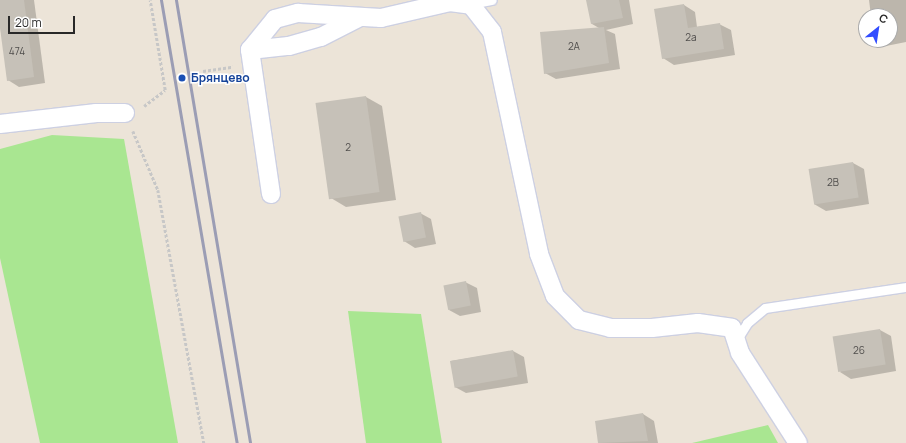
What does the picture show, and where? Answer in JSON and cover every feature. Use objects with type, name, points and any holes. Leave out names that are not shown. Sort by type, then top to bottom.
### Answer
[{"type":"street","points":[[271,194],[250,50],[274,19],[298,13],[381,18],[450,2],[470,3],[492,32],[539,254],[556,296],[579,320],[610,328],[652,328],[698,323],[732,328],[740,353],[798,443]]},
{"type":"street","points":[[250,50],[289,46],[321,37],[361,17]]},
{"type":"street","points":[[0,124],[96,113],[125,113]]},
{"type":"lane","points":[[470,3],[492,0]]},
{"type":"lane","points":[[740,353],[739,336],[747,323],[765,308],[906,287]]},
{"type":"path","points":[[150,0],[165,90],[146,106],[125,113],[158,190],[204,443]]},
{"type":"green space","points":[[52,135],[124,139],[178,443],[40,443],[0,258],[0,149]]},
{"type":"green space","points":[[348,311],[421,314],[442,443],[366,443]]},
{"type":"green space","points":[[768,425],[778,443],[692,443]]},
{"type":"building","points":[[0,0],[24,0],[34,77],[7,81],[0,28]]},
{"type":"building","points":[[586,0],[619,0],[623,18],[591,24]]},
{"type":"building","points":[[684,4],[688,28],[720,23],[724,49],[662,59],[654,9]]},
{"type":"building","points":[[604,27],[609,63],[544,74],[540,32]]},
{"type":"building","points":[[366,96],[379,192],[329,199],[315,103]]},
{"type":"building","points":[[853,162],[859,198],[814,205],[809,169]]},
{"type":"building","points":[[421,212],[426,238],[403,242],[398,216]]},
{"type":"building","points":[[466,281],[471,306],[448,310],[443,285]]},
{"type":"building","points":[[880,329],[886,365],[838,372],[833,337]]},
{"type":"building","points":[[513,350],[518,377],[455,388],[450,361]]},
{"type":"building","points":[[643,413],[648,441],[598,443],[595,421]]},
{"type":"railway","points":[[161,0],[237,443]]},
{"type":"railway","points":[[176,0],[250,443]]},
{"type":"place","name":"Брянцево","points":[[182,78]]}]
